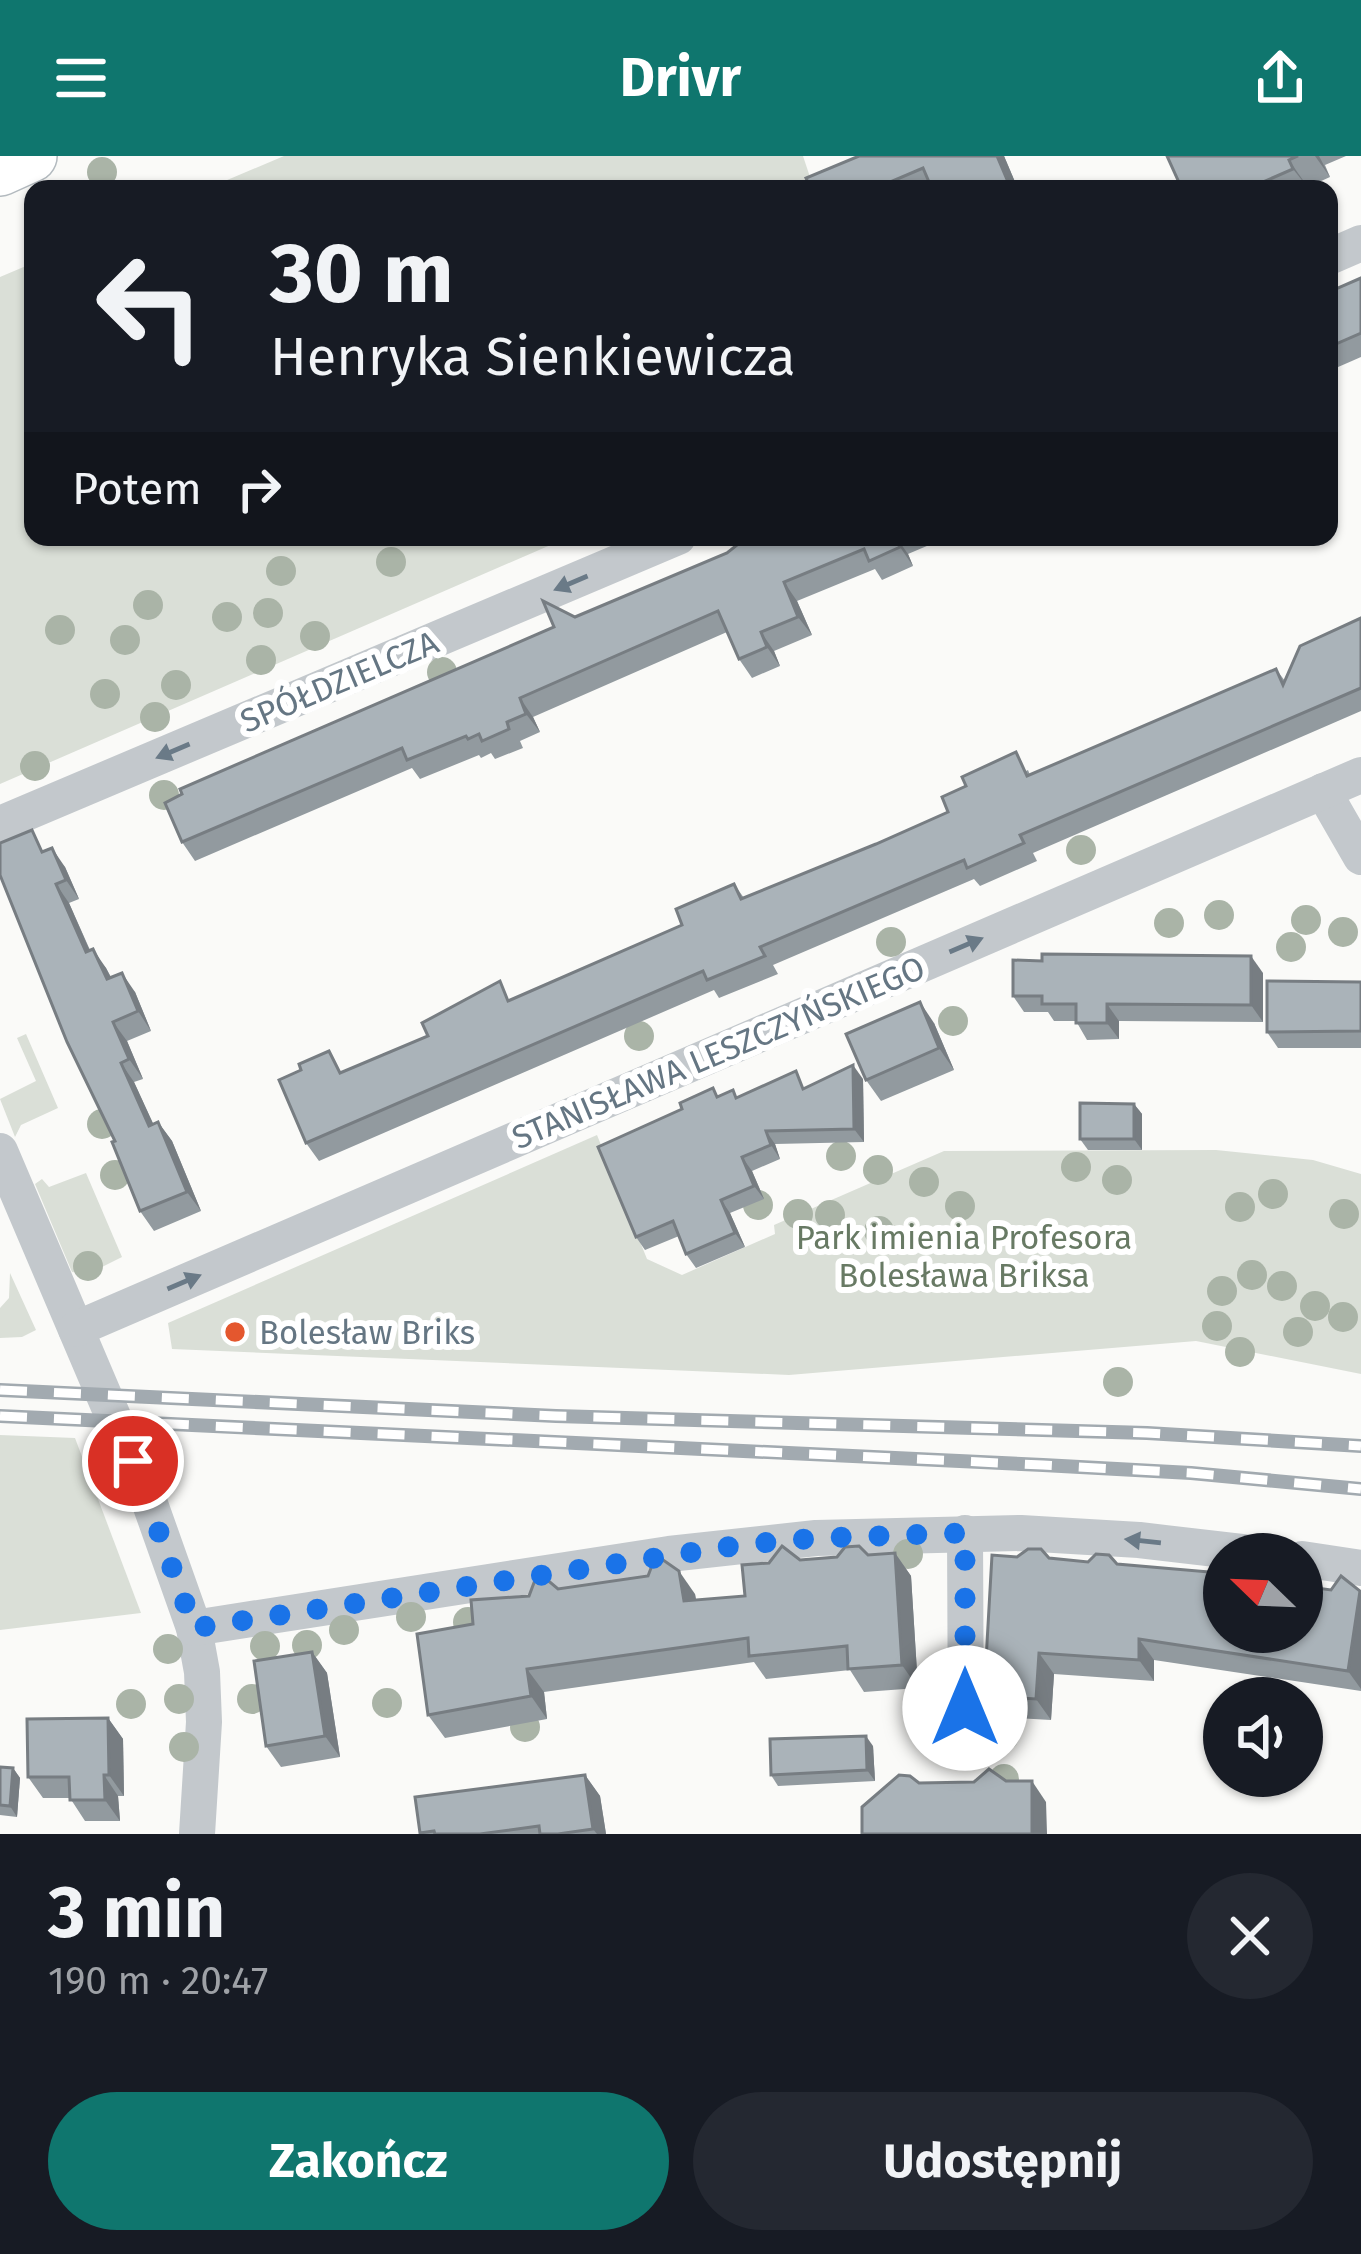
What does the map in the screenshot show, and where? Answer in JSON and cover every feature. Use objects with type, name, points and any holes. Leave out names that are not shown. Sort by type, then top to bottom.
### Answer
[{"type":"main road","points":[[0,170],[31,156]]},
{"type":"street","name":"SPÓŁDZIELCZA","points":[[0,824],[657,546]]},
{"type":"street","name":"STANISŁAWA LESZCZYŃSKIEGO","points":[[76,1329],[1361,775]]},
{"type":"street","points":[[1323,791],[1361,857]]},
{"type":"street","points":[[0,1151],[149,1501],[194,1628],[205,1722],[197,1834]]},
{"type":"street","points":[[965,1533],[966,1751]]},
{"type":"street","points":[[194,1628],[740,1545],[816,1538],[1085,1535],[1203,1548]]},
{"type":"street","points":[[1323,1562],[1361,1568]]},
{"type":"green space","points":[[284,156],[803,156],[811,180],[227,180]]},
{"type":"green space","points":[[24,267],[24,546],[548,546],[0,784],[0,277]]},
{"type":"green space","points":[[26,1034],[58,1108],[21,1125],[15,1137],[0,1099],[36,1081],[17,1038]]},
{"type":"green space","name":"Park imienia Profesora Bolesława Briksa","points":[[597,1135],[647,1259],[682,1275],[775,1234],[774,1225],[944,1151],[1216,1150],[1313,1160],[1361,1174],[1361,1374],[1196,1341],[789,1375],[172,1349],[168,1323]]},
{"type":"green space","points":[[86,1173],[122,1257],[88,1274],[72,1272],[35,1184],[42,1179],[49,1187]]},
{"type":"green space","points":[[10,1273],[36,1330],[22,1337],[0,1338],[0,1308],[9,1298]]},
{"type":"green space","points":[[0,1435],[75,1438],[141,1613],[0,1630]]},
{"type":"building","points":[[859,156],[997,156],[1007,180],[928,180],[923,168],[895,180],[806,178]]},
{"type":"building","points":[[1167,156],[1298,156],[1289,160],[1293,169],[1268,180],[1178,180]]},
{"type":"building","points":[[1361,278],[1361,333],[1338,343],[1338,288]]},
{"type":"building","points":[[736,546],[900,547],[869,561],[864,549],[784,582],[798,617],[761,632],[767,647],[739,659],[718,611],[520,698],[526,714],[507,722],[509,729],[482,741],[479,734],[466,736],[407,760],[402,748],[182,842],[165,803],[182,794],[180,789],[554,627],[543,601],[575,617]]},
{"type":"building","points":[[1361,618],[1361,688],[1020,835],[1024,843],[967,868],[964,860],[760,947],[765,956],[707,980],[703,971],[306,1143],[279,1080],[301,1070],[299,1064],[329,1051],[340,1073],[428,1036],[422,1023],[500,981],[508,1001],[682,925],[676,909],[734,884],[741,899],[876,844],[948,812],[942,797],[966,786],[962,777],[1016,752],[1027,776],[1276,669],[1283,685],[1300,646]]},
{"type":"building","points":[[32,830],[42,852],[52,848],[66,880],[56,884],[86,952],[93,949],[107,979],[122,973],[138,1011],[113,1022],[129,1059],[121,1063],[149,1126],[158,1122],[187,1192],[140,1211],[115,1141],[67,1042],[0,875],[0,843]]},
{"type":"building","points":[[1042,954],[1251,956],[1251,1005],[1107,1004],[1107,1023],[1076,1023],[1076,1004],[1042,1004],[1042,996],[1013,996],[1013,960],[1042,961]]},
{"type":"building","points":[[1267,981],[1361,982],[1361,1031],[1267,1032]]},
{"type":"building","points":[[920,1002],[939,1048],[866,1080],[846,1034]]},
{"type":"building","points":[[853,1065],[854,1129],[766,1131],[771,1145],[742,1157],[754,1186],[721,1200],[735,1233],[686,1254],[673,1221],[636,1237],[598,1147],[682,1109],[680,1103],[713,1088],[717,1097],[733,1090],[736,1098],[796,1071],[803,1089]]},
{"type":"building","points":[[1080,1103],[1134,1104],[1134,1139],[1080,1139]]},
{"type":"building","points":[[782,1546],[800,1560],[837,1557],[845,1547],[859,1546],[868,1555],[895,1553],[902,1665],[848,1669],[847,1646],[749,1656],[748,1638],[527,1669],[531,1696],[428,1715],[417,1634],[473,1624],[471,1600],[529,1596],[538,1572],[558,1589],[648,1576],[656,1555],[679,1571],[684,1601],[745,1596],[742,1565],[769,1563]]},
{"type":"building","points":[[1028,1549],[1041,1549],[1049,1558],[1088,1562],[1096,1554],[1109,1555],[1117,1564],[1203,1571],[1203,1649],[1139,1639],[1139,1660],[1039,1653],[1036,1699],[984,1696],[992,1555],[1017,1557]]},
{"type":"building","points":[[1341,1576],[1360,1591],[1348,1671],[1230,1653],[1323,1653],[1323,1589],[1331,1590]]},
{"type":"building","points":[[312,1652],[325,1736],[266,1746],[254,1661]]},
{"type":"building","points":[[108,1718],[105,1800],[70,1800],[69,1777],[28,1777],[27,1719]]},
{"type":"building","points":[[866,1736],[867,1770],[771,1775],[770,1739]]},
{"type":"building","points":[[0,1767],[13,1768],[10,1806],[0,1805]]},
{"type":"building","points":[[989,1769],[1006,1781],[1032,1781],[1032,1834],[862,1834],[862,1807],[899,1775],[919,1783],[974,1782]]},
{"type":"building","points":[[585,1775],[593,1829],[540,1834],[539,1826],[480,1834],[420,1833],[415,1797]]},
{"type":"railway","points":[[0,1390],[556,1416],[1147,1433],[1361,1446]]},
{"type":"railway","points":[[0,1416],[1043,1465],[1361,1489]]},
{"type":"place","name":"Bolesław Briks","points":[[235,1332]]},
{"type":"route","points":[[133,1461],[194,1628],[740,1545],[965,1533],[965,1708]]}]
